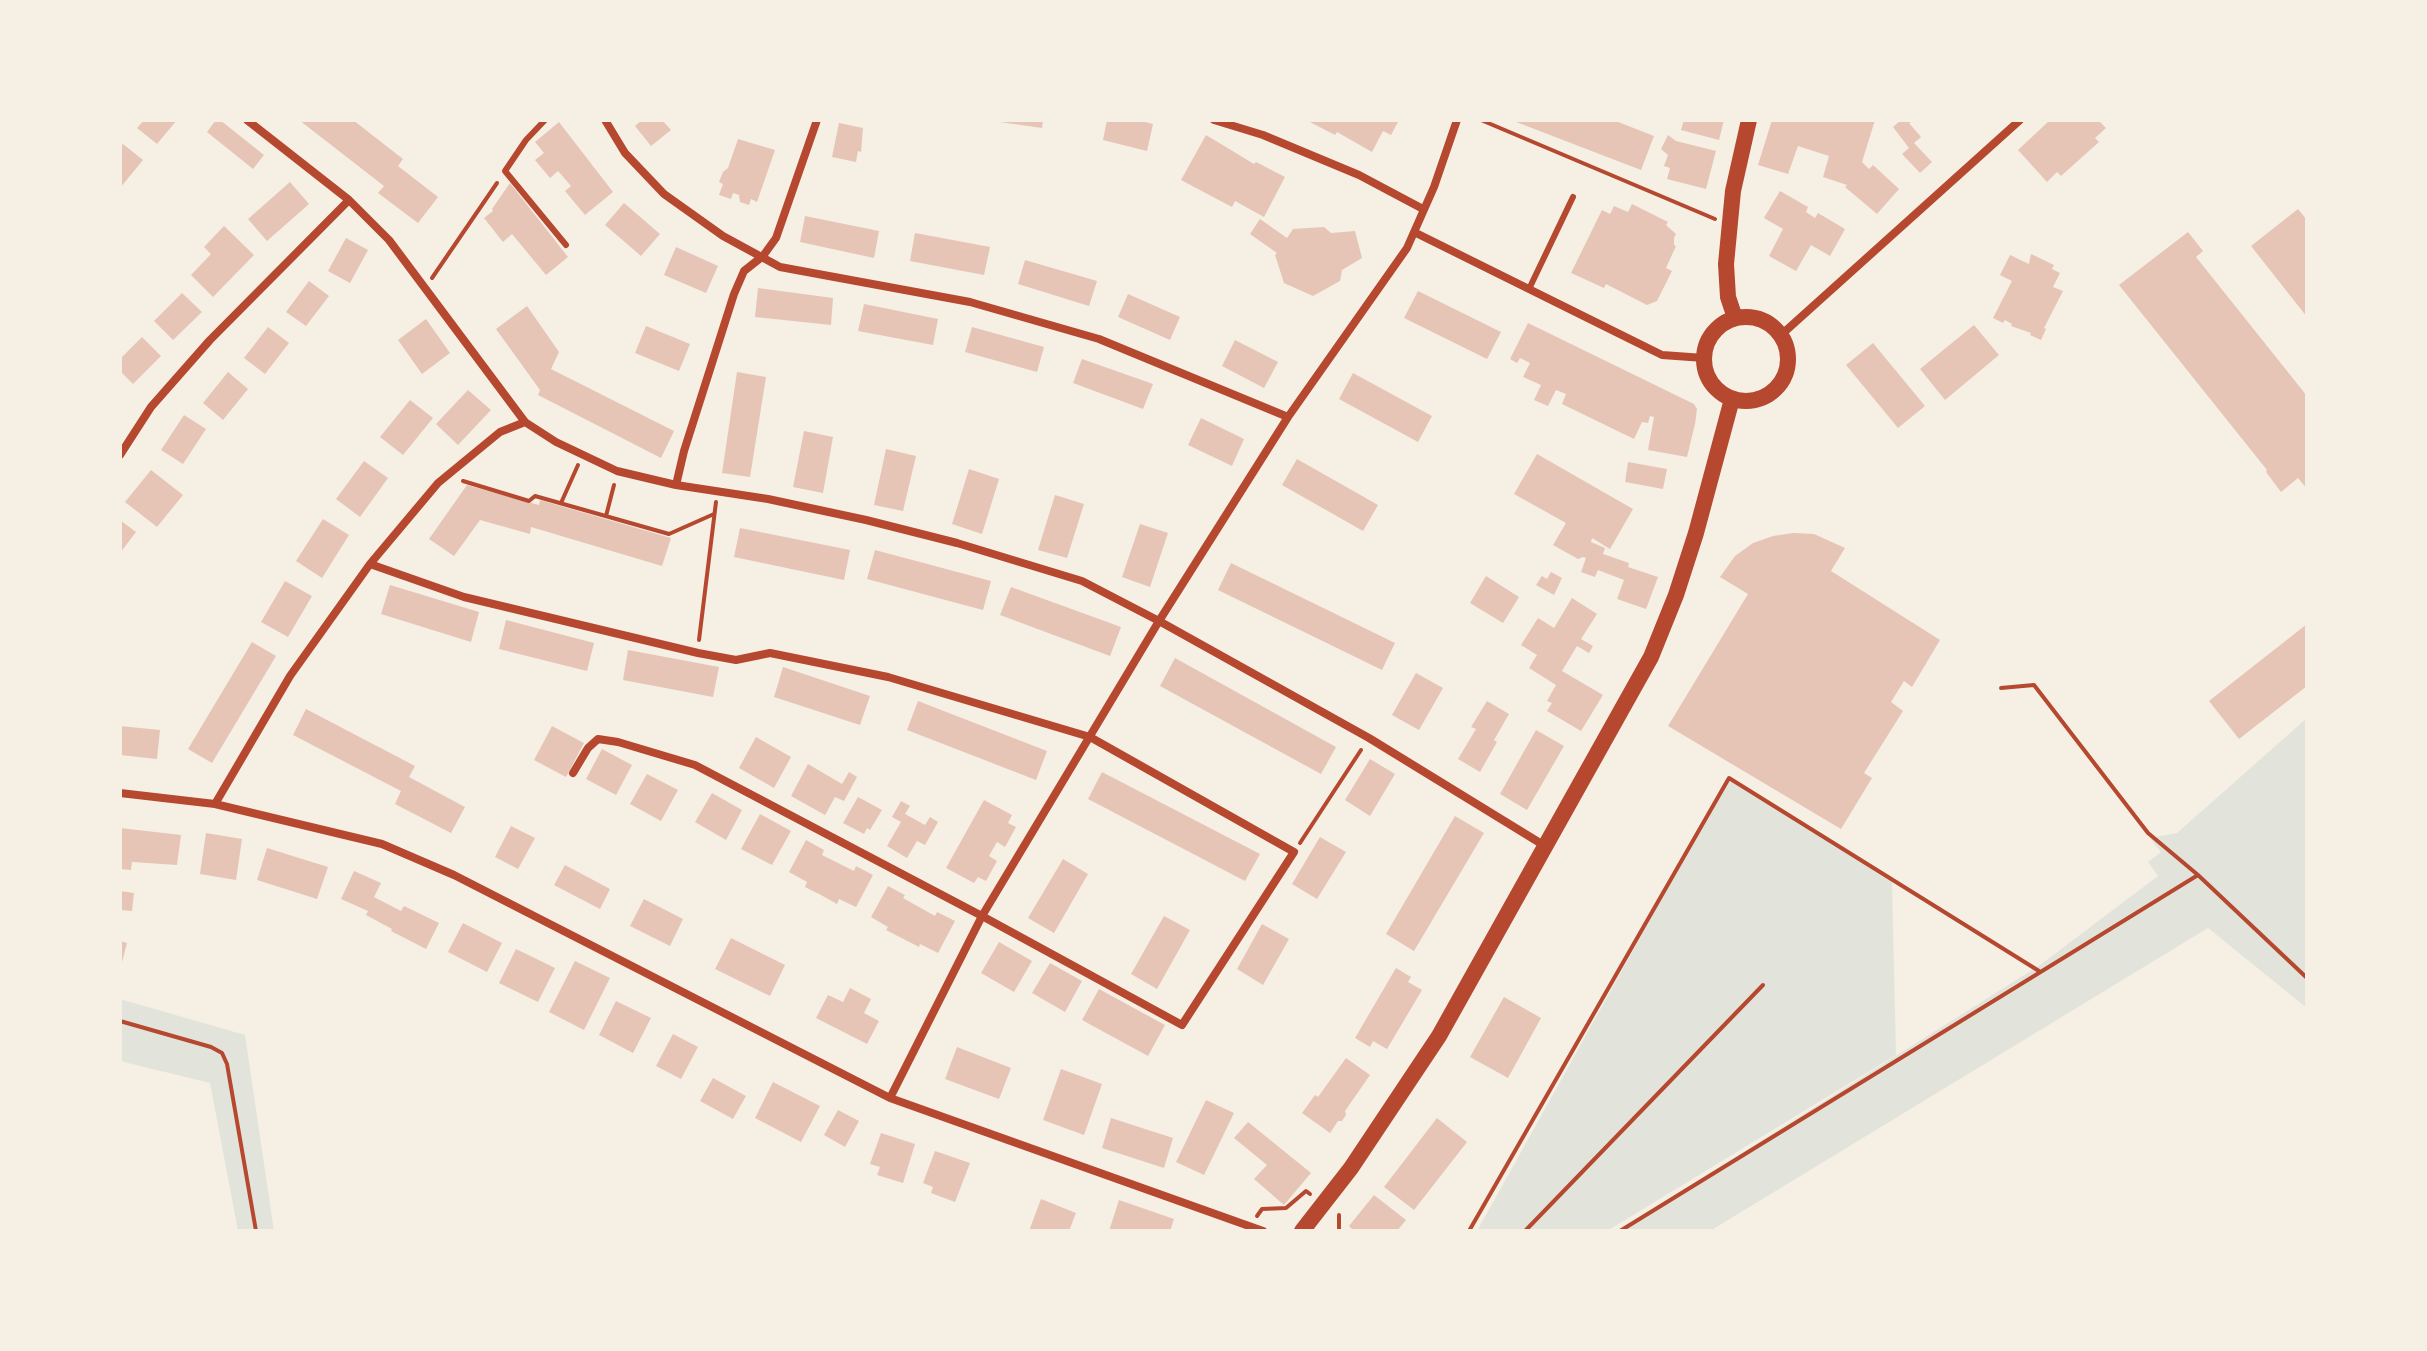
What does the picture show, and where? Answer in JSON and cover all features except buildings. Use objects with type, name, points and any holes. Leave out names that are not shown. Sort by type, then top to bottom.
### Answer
[{"type":"main road","points":[[1735,318],[1728,297],[1726,274],[1733,191],[1749,120]]},
{"type":"main road","points":[[1753,317],[1764,320],[1781,335],[1786,345],[1788,366],[1782,382],[1772,393],[1742,401],[1720,392],[1711,382],[1707,375],[1705,349],[1720,326],[1735,318],[1753,317]]},
{"type":"main road","points":[[1302,1231],[1351,1168],[1432,1048],[1651,657],[1696,533],[1732,399]]},
{"type":"street","points":[[247,120],[349,200],[389,240],[525,422],[582,455],[617,471],[676,485],[819,510],[957,543],[1082,581],[1369,738],[1546,846]]},
{"type":"street","points":[[605,120],[625,153],[664,194],[723,236],[780,267],[970,302],[1099,339],[1288,417]]},
{"type":"street","points":[[676,485],[734,294],[744,271],[763,256],[776,238],[817,120]]},
{"type":"street","points":[[1214,120],[1263,135],[1359,175],[1423,209]]},
{"type":"street","points":[[890,1098],[982,916],[1159,621],[1288,417],[1407,248],[1434,187],[1457,120]]},
{"type":"street","points":[[1781,335],[2020,120]]},
{"type":"street","points":[[120,455],[151,407],[210,340],[349,200]]},
{"type":"street","points":[[1414,232],[1662,355],[1704,358]]},
{"type":"street","points":[[215,804],[290,676],[370,564],[446,476],[500,432],[525,422]]},
{"type":"street","points":[[370,564],[464,597],[698,653],[736,660],[770,653],[888,677],[1090,737],[1294,852],[1182,1025],[695,765],[598,739],[588,748],[573,773]]},
{"type":"street","points":[[120,793],[215,804],[382,844],[454,875],[890,1098],[1263,1231]]},
{"type":"lane","points":[[545,120],[526,140],[505,171],[566,245]]},
{"type":"lane","points":[[1529,289],[1573,197]]},
{"type":"path","points":[[1481,120],[1705,216],[1730,222]]},
{"type":"path","points":[[426,286],[505,171]]},
{"type":"path","points":[[561,503],[582,455]]},
{"type":"path","points":[[606,516],[617,471]]},
{"type":"path","points":[[446,476],[529,501],[535,496],[669,534],[714,514]]},
{"type":"path","points":[[698,653],[716,492]]},
{"type":"path","points":[[2001,688],[2034,685],[2148,833],[2198,875],[2307,978]]},
{"type":"path","points":[[1294,852],[1369,738]]},
{"type":"path","points":[[1469,1231],[1729,778],[2039,971]]},
{"type":"path","points":[[1620,1231],[2198,875]]},
{"type":"path","points":[[1525,1231],[1763,985]]},
{"type":"path","points":[[120,1021],[211,1047],[222,1053],[227,1064],[256,1231]]},
{"type":"shaded area","points":[[2307,718],[2307,1008],[2208,928],[1710,1231],[1618,1231],[2040,965],[2158,876],[2148,862],[2161,852],[2150,838],[2177,833]]},
{"type":"shaded area","points":[[1729,778],[1892,881],[1896,1055],[1607,1231],[1477,1231]]},
{"type":"shaded area","points":[[120,999],[245,1035],[274,1231],[238,1231],[210,1083],[120,1061]]}]
